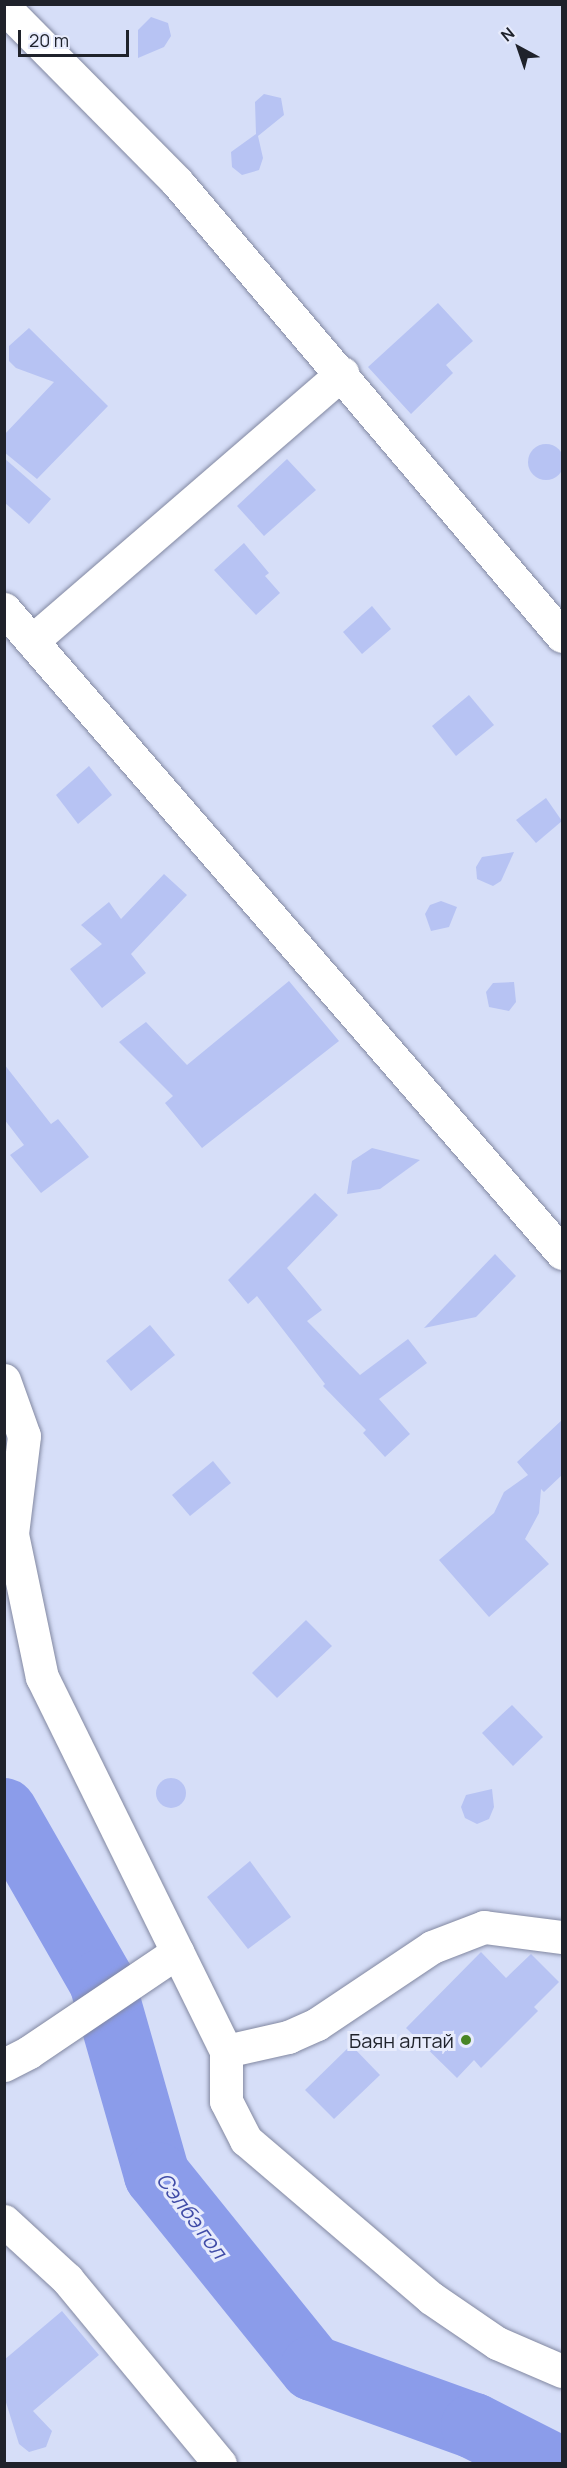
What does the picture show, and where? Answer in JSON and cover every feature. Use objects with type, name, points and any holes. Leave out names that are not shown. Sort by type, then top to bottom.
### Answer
[{"type":"street","points":[[4,7],[177,182],[562,633]]},
{"type":"street","points":[[32,641],[342,374]]},
{"type":"street","points":[[4,609],[562,1253]]},
{"type":"street","points":[[4,1380],[24,1436],[8,1533],[42,1677],[226,2051],[226,2101],[246,2140],[431,2298],[497,2343],[562,2371]]},
{"type":"street","points":[[226,2051],[288,2037],[317,2024],[432,1947],[484,1927],[562,1937]]},
{"type":"street","points":[[4,2065],[29,2052],[177,1952]]},
{"type":"street","points":[[4,2222],[67,2279],[220,2463]]},
{"type":"building","points":[[151,17],[168,23],[171,36],[164,47],[138,58],[138,30]]},
{"type":"building","points":[[264,94],[281,98],[284,115],[258,136],[263,158],[259,170],[242,175],[232,167],[231,152],[256,134],[255,102]]},
{"type":"building","points":[[438,303],[473,341],[446,365],[453,373],[411,414],[368,367]]},
{"type":"building","points":[[29,328],[108,406],[37,479],[4,452],[4,435],[54,382],[16,368],[9,361],[9,346]]},
{"type":"building","points":[[546,444],[558,450],[564,462],[558,474],[546,480],[534,474],[528,462],[534,450]]},
{"type":"building","points":[[4,458],[51,499],[29,524],[4,502]]},
{"type":"building","points":[[287,459],[316,490],[264,536],[237,506]]},
{"type":"building","points":[[244,543],[269,573],[265,576],[280,593],[256,615],[214,570]]},
{"type":"building","points":[[372,606],[391,629],[362,654],[343,632]]},
{"type":"building","points":[[469,695],[494,725],[456,756],[432,726]]},
{"type":"building","points":[[89,766],[112,795],[78,824],[56,795]]},
{"type":"building","points":[[546,798],[562,821],[536,843],[516,820]]},
{"type":"building","points":[[514,852],[501,881],[493,886],[477,879],[476,867],[482,857]]},
{"type":"building","points":[[164,874],[187,895],[131,954],[146,973],[102,1008],[70,969],[102,944],[81,925],[109,902],[121,919]]},
{"type":"building","points":[[441,901],[457,907],[449,927],[431,931],[425,914],[430,905]]},
{"type":"building","points":[[289,981],[339,1041],[202,1148],[165,1103],[173,1096],[119,1042],[146,1022],[187,1065]]},
{"type":"building","points":[[514,982],[516,1002],[509,1011],[489,1007],[486,992],[493,983]]},
{"type":"building","points":[[4,1064],[51,1124],[58,1119],[89,1157],[41,1193],[10,1155],[24,1145],[4,1119]]},
{"type":"building","points":[[372,1148],[420,1160],[380,1189],[347,1194],[352,1161]]},
{"type":"building","points":[[315,1193],[338,1215],[287,1268],[322,1310],[307,1321],[360,1375],[408,1339],[427,1363],[379,1399],[410,1434],[385,1457],[363,1433],[366,1430],[323,1386],[325,1384],[257,1296],[248,1304],[228,1280]]},
{"type":"building","points":[[495,1254],[516,1276],[476,1317],[424,1328]]},
{"type":"building","points":[[150,1325],[175,1355],[131,1391],[106,1361]]},
{"type":"building","points":[[562,1420],[562,1475],[544,1492],[541,1489],[539,1513],[525,1539],[549,1564],[489,1617],[439,1560],[494,1513],[504,1492],[528,1475],[517,1462]]},
{"type":"building","points":[[213,1461],[231,1483],[190,1516],[172,1495]]},
{"type":"building","points":[[306,1620],[332,1646],[277,1698],[252,1673]]},
{"type":"building","points":[[512,1705],[543,1737],[513,1766],[482,1733]]},
{"type":"building","points":[[171,1778],[182,1782],[186,1793],[182,1804],[171,1808],[160,1804],[156,1793],[160,1782]]},
{"type":"building","points":[[492,1789],[494,1807],[489,1819],[477,1824],[465,1818],[461,1807],[466,1795]]},
{"type":"building","points":[[250,1861],[291,1917],[248,1949],[207,1897]]},
{"type":"building","points":[[481,1952],[506,1978],[531,1954],[559,1982],[534,2007],[538,2011],[481,2068],[474,2060],[457,2078],[406,2028]]},
{"type":"building","points":[[351,2045],[380,2075],[334,2119],[305,2090]]},
{"type":"building","points":[[62,2311],[99,2355],[33,2411],[52,2431],[46,2447],[29,2452],[19,2444],[4,2396],[4,2360]]},
{"type":"waterway","name":"Сэлбэ гол","points":[[4,1811],[102,1982],[157,2175],[313,2368],[474,2426],[549,2464]]},
{"type":"place","name":"Баян алтай","points":[[466,2040]]}]
